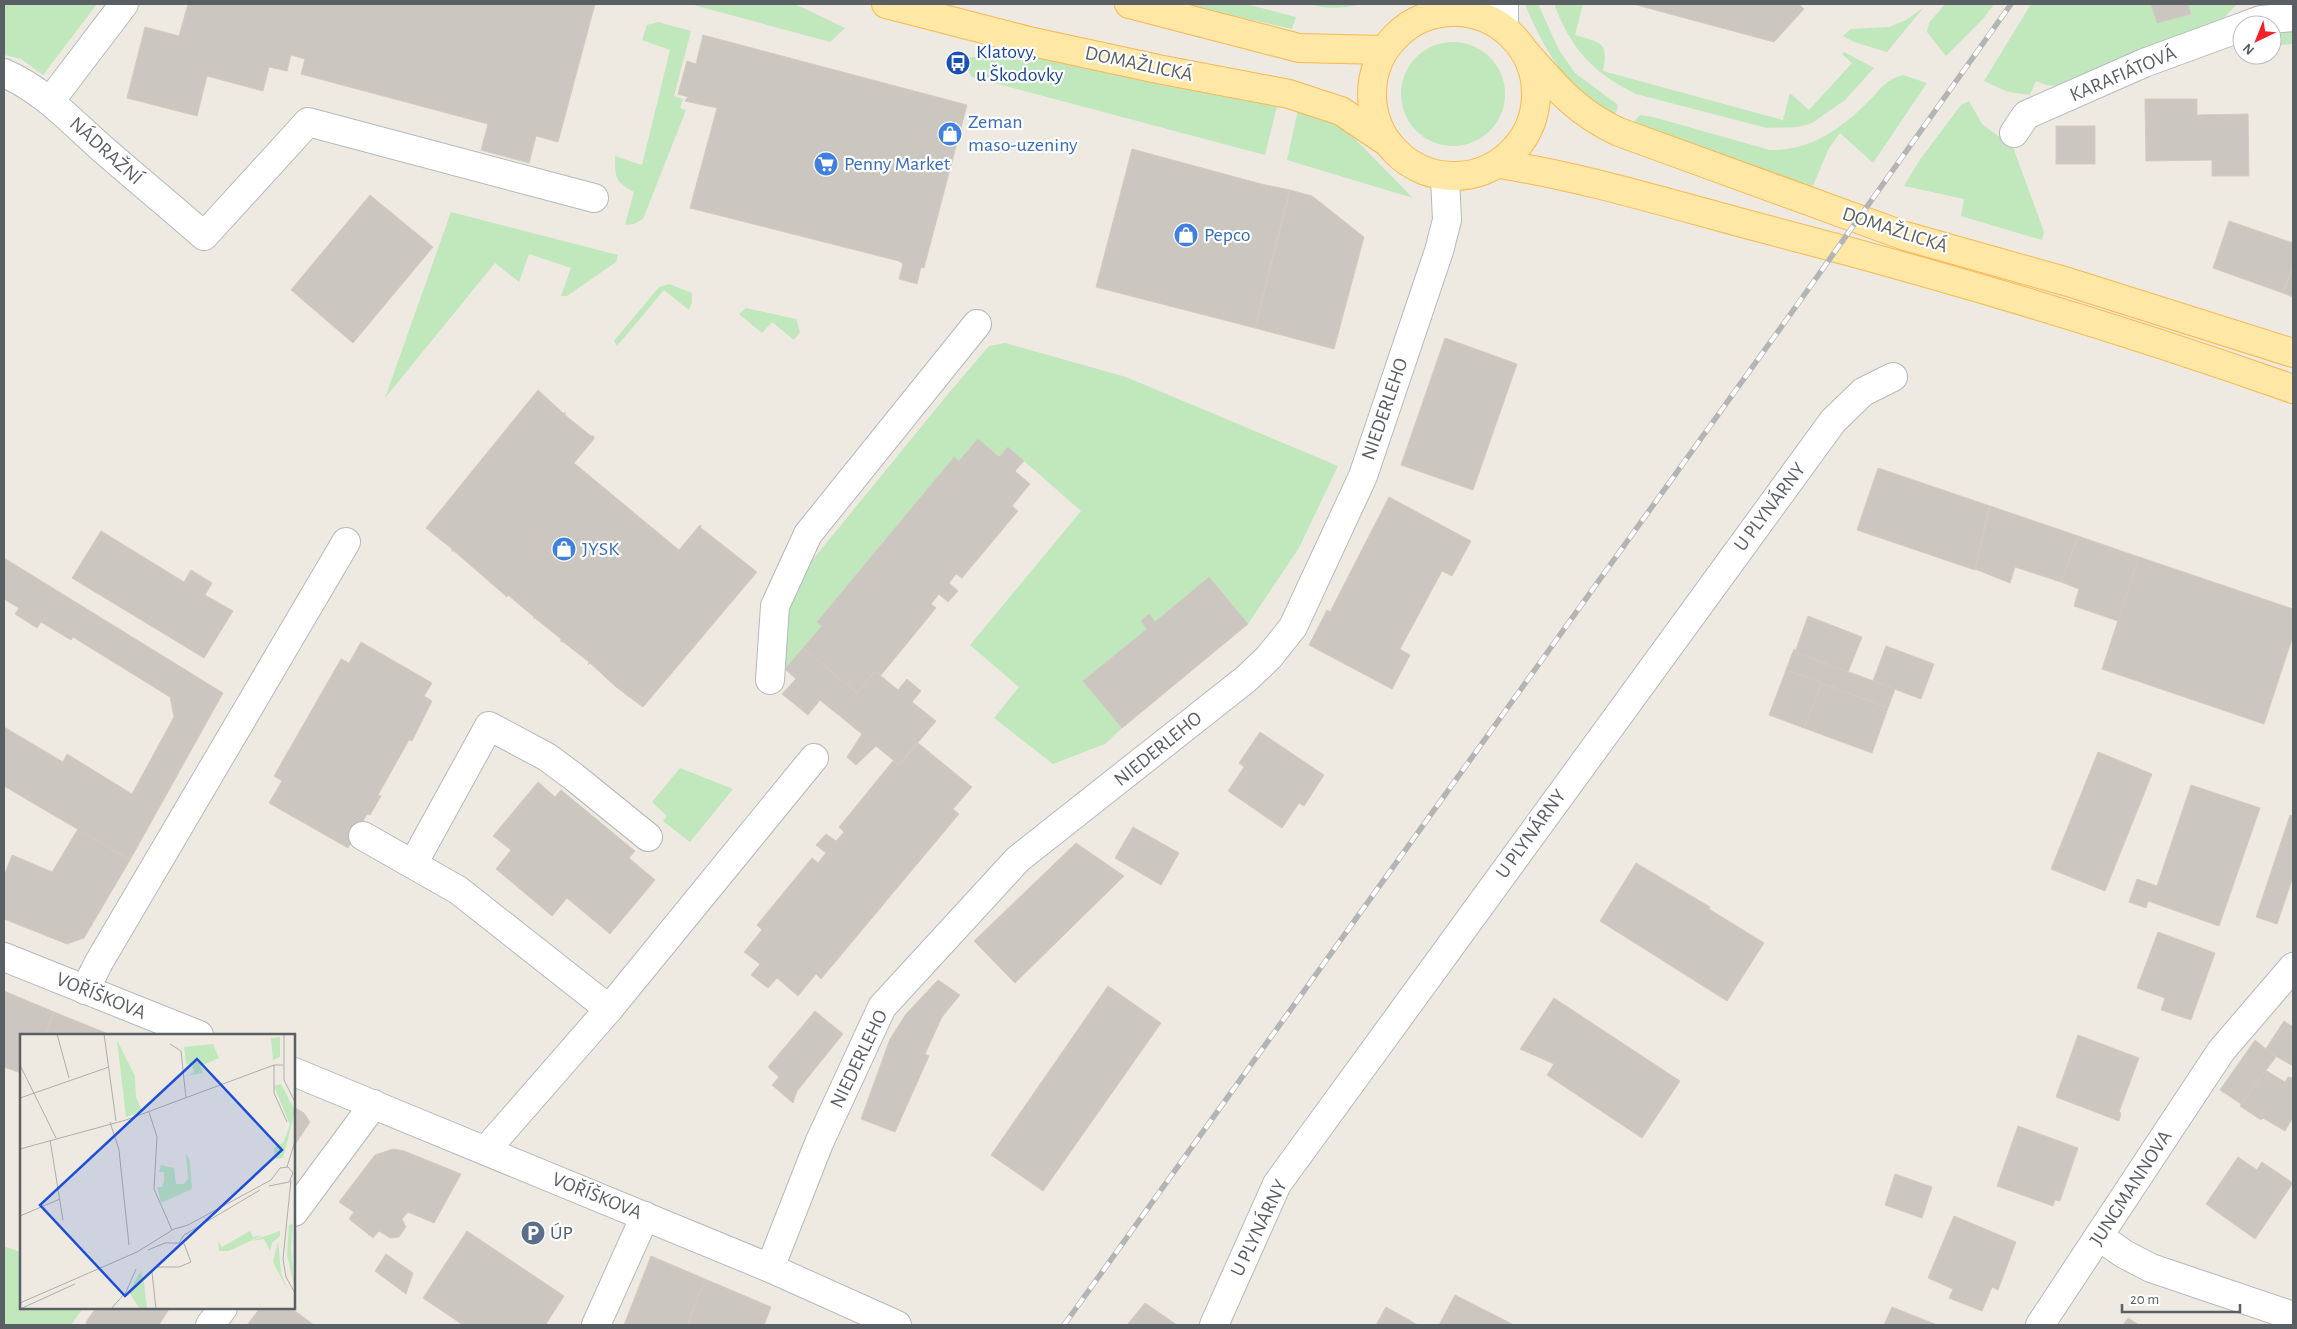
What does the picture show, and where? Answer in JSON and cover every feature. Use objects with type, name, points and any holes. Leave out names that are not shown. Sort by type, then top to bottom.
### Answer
[{"type":"main road","name":"DOMAŽLICKÁ","points":[[886,4],[1042,44],[1289,94],[1341,111],[1384,140]]},
{"type":"main road","points":[[1129,4],[1299,48],[1384,50]]},
{"type":"main road","points":[[1442,8],[1484,17],[1504,16],[1526,53],[1535,77],[1536,101],[1531,126],[1518,147],[1499,164],[1473,175],[1445,177],[1421,171],[1401,158],[1384,140],[1374,118],[1371,95],[1374,71],[1384,50],[1399,32],[1442,8]]},
{"type":"main road","name":"DOMAŽLICKÁ","points":[[1526,53],[1576,107],[1596,122],[1619,132],[1905,236],[2068,282],[2293,353]]},
{"type":"main road","name":"DOMAŽLICKÁ","points":[[1499,164],[1546,171],[1603,185],[1885,260],[2167,344],[2293,389]]},
{"type":"street","points":[[51,100],[124,4]]},
{"type":"street","name":"KARAFIÁTOVÁ","points":[[2014,133],[2026,115],[2144,63],[2232,27]]},
{"type":"street","name":"NÁDRAŽNÍ","points":[[4,72],[51,100],[97,144],[204,236],[308,122],[594,198]]},
{"type":"street","name":"NIEDERLEHO","points":[[770,1268],[818,1143],[882,1006],[1018,859],[1246,679],[1269,657],[1293,628],[1363,476],[1436,261],[1447,220],[1445,177]]},
{"type":"street","points":[[770,680],[776,606],[808,534],[977,324]]},
{"type":"street","name":"U PLYNÁRNY","points":[[1214,1325],[1277,1184],[1833,420],[1863,392],[1893,377]]},
{"type":"street","points":[[85,990],[99,962],[346,542]]},
{"type":"street","points":[[413,864],[489,726],[560,767],[648,837]]},
{"type":"street","points":[[486,1150],[609,1009],[814,758]]},
{"type":"street","points":[[363,836],[458,890],[609,1009]]},
{"type":"street","name":"VOŘÍŠKOVA","points":[[4,957],[196,1034]]},
{"type":"street","name":"JUNGMANNOVA","points":[[2040,1325],[2222,1051],[2293,968]]},
{"type":"street","name":"VOŘÍŠKOVA","points":[[295,1072],[770,1268],[897,1325]]},
{"type":"street","points":[[295,1211],[374,1104]]},
{"type":"street","points":[[596,1325],[645,1216]]},
{"type":"street","points":[[2100,1237],[2124,1254],[2151,1268],[2293,1316]]},
{"type":"street","points":[[210,1325],[222,1309]]},
{"type":"green space","points":[[4,4],[97,4],[43,75],[21,59],[4,55]]},
{"type":"green space","points":[[690,4],[795,4],[845,28],[830,42]]},
{"type":"green space","points":[[1182,4],[1246,4],[1296,17],[1292,29]]},
{"type":"green space","points":[[1310,4],[1362,4],[1336,8]]},
{"type":"green space","points":[[1525,4],[1538,4],[1559,50],[1575,73],[1618,105],[1615,116],[1591,104],[1561,72],[1544,44]]},
{"type":"green space","points":[[1554,4],[1583,4],[1575,35],[1601,45],[1605,54],[1603,71],[1783,120],[1790,93],[1809,110],[1852,63],[1842,54],[1844,52],[1874,68],[1845,100],[1812,123],[1798,127],[1767,128],[1636,94],[1621,86],[1595,68],[1576,47]]},
{"type":"green space","points":[[1945,4],[1994,4],[1983,19],[1946,56],[1927,32],[1929,23]]},
{"type":"green space","points":[[2031,4],[2237,4],[2221,21],[2061,86],[2046,85],[2036,81],[2030,95],[2008,92],[1984,81]]},
{"type":"green space","points":[[1924,7],[1887,52],[1854,42],[1843,36],[1851,29],[1889,27],[1906,20]]},
{"type":"green space","points":[[658,22],[691,31],[674,96],[683,99],[680,108],[686,110],[643,219],[634,224],[625,225],[634,192],[623,185],[617,178],[615,156],[642,165],[670,50],[642,40],[647,25]]},
{"type":"green space","points":[[2293,31],[2293,44],[2282,45],[2282,32]]},
{"type":"green space","points":[[1453,42],[1473,46],[1490,57],[1501,74],[1505,94],[1501,114],[1490,131],[1473,142],[1453,146],[1433,142],[1416,131],[1405,114],[1401,94],[1405,74],[1416,57],[1433,46]]},
{"type":"green space","points":[[1023,54],[1277,106],[1265,155],[972,77],[961,58]]},
{"type":"green space","points":[[1903,75],[1927,83],[1873,163],[1840,133],[1829,148],[1811,190],[1633,123],[1640,115],[1770,150],[1799,147],[1825,136],[1837,128],[1870,100],[1885,84]]},
{"type":"green space","points":[[1969,101],[1982,124],[2013,147],[2044,232],[2042,240],[1961,216],[1964,199],[1904,186],[1919,161],[1961,105]]},
{"type":"green space","points":[[1298,110],[1327,120],[1351,135],[1413,198],[1287,160]]},
{"type":"green space","points":[[451,212],[618,255],[616,262],[567,296],[561,296],[571,268],[529,254],[519,282],[495,263],[385,398]]},
{"type":"green space","points":[[669,284],[692,293],[692,302],[689,310],[664,290],[617,346],[614,341],[659,287]]},
{"type":"green space","points":[[746,308],[796,319],[800,332],[794,340],[772,322],[762,333],[739,314]]},
{"type":"green space","points":[[1005,343],[1126,377],[1338,466],[1299,548],[1248,624],[1209,577],[1155,622],[1149,615],[1141,621],[1147,629],[1083,681],[1122,728],[1105,744],[1053,764],[994,718],[1019,687],[970,645],[1081,511],[1008,447],[999,457],[978,440],[959,461],[954,457],[817,622],[822,626],[785,669],[788,590],[989,346]]},
{"type":"green space","points":[[680,768],[733,789],[690,842],[663,821],[667,816],[652,802]]},
{"type":"green space","points":[[4,1246],[20,1252],[20,1309],[82,1309],[71,1325],[4,1325]]},
{"type":"building","points":[[188,4],[595,4],[558,142],[536,136],[529,163],[481,150],[488,124],[301,74],[305,59],[291,55],[287,71],[269,67],[263,91],[207,76],[197,116],[127,98],[145,27],[179,36]]},
{"type":"building","points":[[1633,4],[1799,4],[1804,9],[1774,42]]},
{"type":"building","points":[[2151,4],[2188,4],[2191,14],[2157,23]]},
{"type":"building","name":"Penny Market","points":[[703,35],[967,105],[924,268],[921,267],[917,284],[899,279],[903,264],[899,261],[690,208],[717,108],[685,101],[688,97],[678,94],[687,61],[696,64]]},
{"type":"building","points":[[2145,99],[2197,99],[2197,115],[2248,114],[2249,176],[2212,176],[2212,160],[2146,161]]},
{"type":"building","points":[[2056,126],[2095,126],[2095,164],[2056,164]]},
{"type":"building","points":[[1132,149],[1290,190],[1255,328],[1096,287]]},
{"type":"building","points":[[1290,190],[1312,196],[1364,237],[1334,349],[1255,328]]},
{"type":"building","points":[[370,195],[433,247],[353,343],[291,290]]},
{"type":"building","points":[[2229,221],[2293,243],[2293,266],[2283,293],[2213,268]]},
{"type":"building","points":[[2293,266],[2293,297],[2283,293]]},
{"type":"building","points":[[1445,338],[1517,364],[1473,490],[1401,465]]},
{"type":"building","name":"JYSK","points":[[538,390],[564,414],[565,412],[565,415],[591,436],[594,436],[594,439],[574,463],[679,550],[701,525],[701,528],[757,572],[643,707],[616,687],[590,663],[588,665],[589,662],[561,642],[561,639],[534,619],[508,595],[507,597],[453,550],[452,552],[452,549],[426,528]]},
{"type":"building","points":[[978,439],[999,457],[1008,447],[1024,461],[1015,471],[1030,484],[1012,506],[1018,511],[962,578],[956,574],[949,583],[958,591],[948,602],[939,594],[931,604],[936,608],[881,675],[875,671],[857,693],[803,648],[822,626],[817,622],[954,457],[959,461]]},
{"type":"building","points":[[1878,468],[1990,506],[1975,570],[1857,530]]},
{"type":"building","points":[[1389,497],[1471,541],[1452,576],[1442,571],[1400,649],[1410,655],[1392,689],[1309,645],[1327,610],[1330,612]]},
{"type":"building","points":[[1990,506],[2078,536],[2061,582],[2015,567],[2010,583],[1975,569]]},
{"type":"building","points":[[101,531],[184,582],[191,570],[212,583],[205,595],[233,611],[204,658],[72,578]]},
{"type":"building","points":[[2078,536],[2139,557],[2118,621],[2074,606],[2079,589],[2061,582]]},
{"type":"building","points":[[2139,557],[2293,609],[2293,636],[2264,724],[2102,669]]},
{"type":"building","points":[[4,558],[223,693],[130,860],[4,786],[4,727],[63,762],[67,754],[132,794],[174,717],[170,697],[73,637],[71,640],[41,622],[37,628],[15,614],[19,608],[4,599]]},
{"type":"building","points":[[1209,577],[1248,624],[1122,728],[1083,681],[1147,629],[1141,621],[1149,614],[1155,622]]},
{"type":"building","points":[[1808,616],[1862,637],[1848,672],[1795,652]]},
{"type":"building","points":[[361,642],[432,683],[424,696],[432,701],[412,741],[409,740],[378,795],[381,796],[370,815],[367,814],[348,848],[269,803],[282,781],[274,776],[341,659],[349,663]]},
{"type":"building","points":[[1886,646],[1934,664],[1921,699],[1873,681]]},
{"type":"building","points":[[803,648],[857,693],[875,671],[898,690],[907,679],[921,691],[912,702],[936,721],[899,765],[876,746],[856,765],[847,757],[862,734],[820,700],[808,715],[782,694],[796,679],[785,669]]},
{"type":"building","points":[[1794,649],[1795,652],[1895,689],[1888,708],[1786,670]]},
{"type":"building","points":[[1786,670],[1822,683],[1804,728],[1769,715]]},
{"type":"building","points":[[1822,683],[1888,708],[1872,753],[1804,728]]},
{"type":"building","points":[[1260,732],[1324,775],[1304,806],[1299,803],[1282,828],[1228,791],[1244,767],[1239,763]]},
{"type":"building","points":[[918,743],[972,787],[953,809],[959,814],[821,979],[816,974],[798,996],[777,978],[768,988],[751,975],[760,964],[744,952],[762,930],[757,925],[812,858],[818,863],[826,853],[816,845],[826,834],[836,841],[844,832],[839,827],[893,761],[899,765]]},
{"type":"building","points":[[2098,752],[2152,774],[2105,891],[2051,869]]},
{"type":"building","points":[[538,782],[555,797],[561,790],[635,851],[629,858],[655,880],[610,934],[567,898],[552,916],[496,869],[511,850],[493,836]]},
{"type":"building","points":[[2191,785],[2260,808],[2219,926],[2148,901],[2146,908],[2129,902],[2137,879],[2157,886]]},
{"type":"building","points":[[2290,815],[2293,816],[2293,877],[2277,924],[2256,917]]},
{"type":"building","points":[[1133,827],[1179,853],[1161,885],[1115,858]]},
{"type":"building","points":[[78,829],[130,860],[84,938],[67,944],[4,919],[4,876],[12,855],[52,872]]},
{"type":"building","points":[[1076,843],[1124,876],[1015,983],[974,941]]},
{"type":"building","points":[[1636,863],[1710,907],[1709,909],[1764,943],[1727,1001],[1600,921]]},
{"type":"building","points":[[2158,932],[2215,953],[2191,1020],[2161,1010],[2165,998],[2137,988]]},
{"type":"building","points":[[938,980],[960,995],[942,1017],[925,1054],[929,1056],[895,1132],[861,1119],[890,1039],[906,1014]]},
{"type":"building","points":[[1108,986],[1161,1023],[1043,1191],[991,1155]]},
{"type":"building","points":[[4,991],[54,1012],[45,1034],[20,1034],[20,1073],[4,1067]]},
{"type":"building","points":[[1554,998],[1680,1081],[1642,1138],[1547,1075],[1554,1064],[1520,1049]]},
{"type":"building","points":[[815,1011],[843,1034],[797,1091],[793,1103],[772,1085],[779,1077],[768,1067]]},
{"type":"building","points":[[54,1012],[106,1033],[106,1034],[45,1034]]},
{"type":"building","points":[[2284,1021],[2293,1027],[2293,1066],[2265,1050]]},
{"type":"building","points":[[2078,1035],[2139,1058],[2119,1112],[2121,1113],[2119,1121],[2056,1097]]},
{"type":"building","points":[[2255,1040],[2276,1057],[2241,1104],[2220,1090]]},
{"type":"building","points":[[2265,1070],[2285,1082],[2288,1077],[2293,1078],[2293,1117],[2285,1131],[2263,1118],[2261,1120],[2240,1106]]},
{"type":"building","points":[[295,1108],[304,1113],[310,1122],[295,1144]]},
{"type":"building","points":[[2018,1126],[2078,1148],[2060,1201],[2055,1200],[2053,1206],[1997,1186]]},
{"type":"building","points":[[393,1149],[404,1151],[461,1174],[434,1223],[408,1212],[402,1219],[406,1227],[399,1237],[390,1238],[379,1231],[373,1238],[349,1219],[354,1212],[339,1202],[375,1155]]},
{"type":"building","points":[[2238,1157],[2257,1170],[2262,1162],[2293,1183],[2255,1239],[2206,1204]]},
{"type":"building","points":[[1895,1174],[1932,1187],[1922,1218],[1885,1205]]},
{"type":"building","points":[[1954,1216],[2016,1242],[1998,1290],[1992,1287],[1982,1311],[1949,1298],[1953,1289],[1928,1278]]},
{"type":"building","points":[[467,1231],[564,1296],[547,1325],[463,1325],[423,1298]]},
{"type":"building","points":[[386,1254],[413,1273],[406,1294],[375,1271]]},
{"type":"building","points":[[651,1256],[705,1279],[687,1325],[624,1325]]},
{"type":"building","points":[[705,1279],[771,1307],[764,1325],[687,1325]]},
{"type":"building","points":[[1455,1295],[1514,1325],[1439,1325]]},
{"type":"building","points":[[1145,1303],[1177,1325],[1127,1325]]},
{"type":"building","points":[[1386,1307],[1418,1325],[1376,1325]]},
{"type":"building","points":[[1892,1307],[1937,1325],[1884,1325]]},
{"type":"building","points":[[95,1309],[169,1309],[159,1325],[87,1325],[86,1322]]},
{"type":"building","points":[[259,1309],[292,1309],[314,1325],[247,1325]]},
{"type":"building","points":[[2128,1318],[2139,1325],[2123,1325]]},
{"type":"railway","points":[[1064,1325],[2011,4]]},
{"type":"place","name":"Klatovy, u Škodovky","points":[[958,63]]},
{"type":"place","name":"Zeman maso-uzeniny","points":[[950,134]]},
{"type":"place","name":"Penny Market","points":[[826,164]]},
{"type":"place","name":"Pepco","points":[[1186,235]]},
{"type":"place","name":"JYSK","points":[[564,549]]},
{"type":"place","name":"ÚP","points":[[533,1233]]}]
